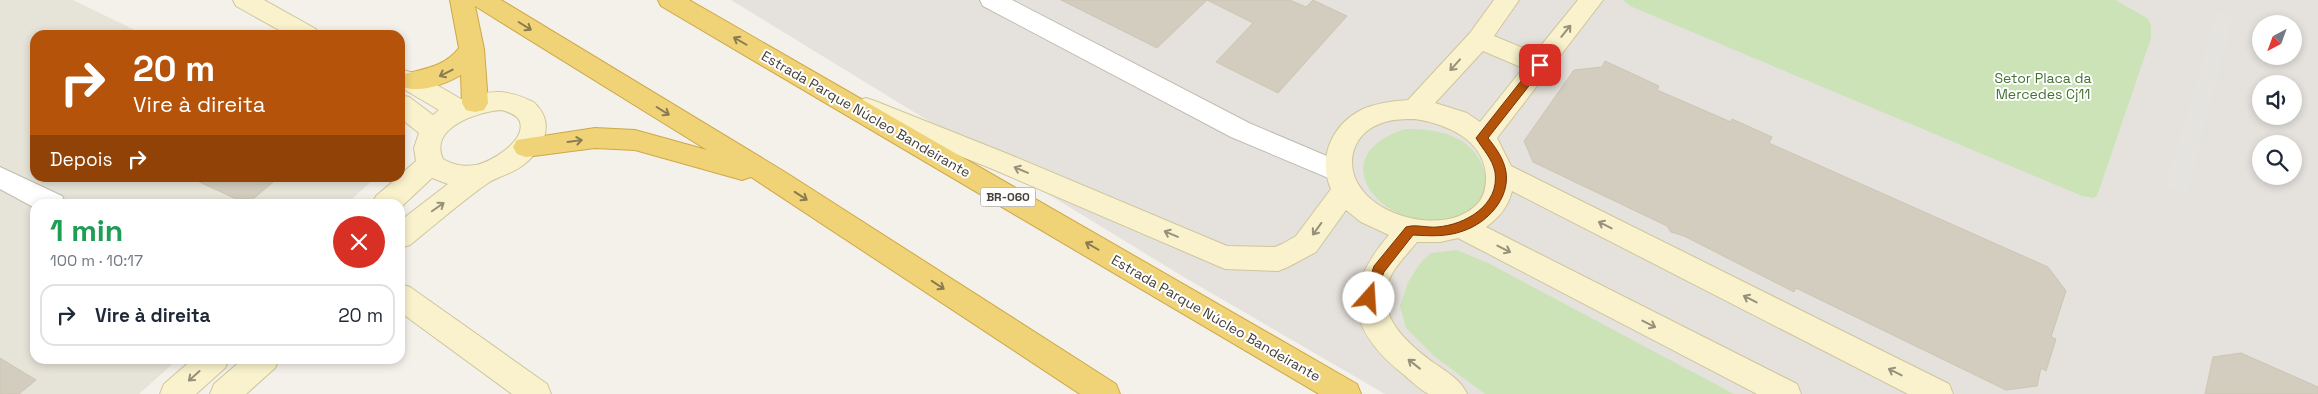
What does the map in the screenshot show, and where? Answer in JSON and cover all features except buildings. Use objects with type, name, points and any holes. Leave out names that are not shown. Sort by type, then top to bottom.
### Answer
[{"type":"highway","points":[[462,0],[472,49],[467,107]]},
{"type":"highway","points":[[483,0],[775,179],[1105,394]]},
{"type":"highway","name":"Estrada Parque Núcleo Bandeirante","points":[[670,0],[1346,394]]},
{"type":"highway","points":[[405,79],[435,78],[448,72],[466,59],[472,49]]},
{"type":"highway","points":[[526,147],[595,138],[635,140],[775,179]]},
{"type":"street","points":[[245,0],[298,30]]},
{"type":"street","points":[[992,0],[1240,130],[1342,181]]},
{"type":"street","points":[[1415,109],[1479,39],[1507,0]]},
{"type":"street","points":[[1482,138],[1591,0]]},
{"type":"street","points":[[1479,39],[1540,65]]},
{"type":"street","points":[[405,79],[467,107]]},
{"type":"street","points":[[831,94],[999,160],[1225,257],[1278,259],[1306,244],[1342,181]]},
{"type":"street","points":[[405,233],[479,175],[506,164],[526,147],[532,136],[534,126],[532,116],[526,109],[516,103],[504,100],[467,107],[444,119],[434,130],[427,142],[426,154],[430,164],[438,171],[450,175],[479,175]]},
{"type":"street","points":[[405,108],[434,130]]},
{"type":"street","points":[[1415,109],[1448,117],[1463,124],[1482,138],[1494,155],[1500,173],[1500,190],[1492,205],[1479,218],[1461,227],[1436,232],[1410,230],[1383,222],[1361,208],[1342,181],[1338,154],[1344,138],[1356,125],[1373,116],[1394,110],[1415,109]]},
{"type":"street","points":[[392,199],[430,164]]},
{"type":"street","points":[[1500,173],[1938,394]]},
{"type":"street","points":[[0,177],[42,199]]},
{"type":"street","points":[[1461,227],[1786,394]]},
{"type":"street","points":[[1410,230],[1379,270],[1369,298],[1375,324],[1400,354],[1452,394]]},
{"type":"street","points":[[405,300],[536,394]]},
{"type":"street","points":[[174,394],[208,364]]},
{"type":"street","points":[[225,394],[258,364]]},
{"type":"shaded area","points":[[0,0],[73,0],[135,30],[30,30],[30,182],[371,182],[352,199],[30,199],[30,364],[172,364],[139,394],[0,394]]},
{"type":"shaded area","points":[[731,0],[2318,0],[2318,394],[1385,394],[1182,276]]},
{"type":"shaded area","points":[[2217,12],[2233,17],[2187,196],[2165,187]]},
{"type":"green space","name":"Setor Placa da Mercedes Cj11","points":[[1623,0],[2115,0],[2147,18],[2151,25],[2151,38],[2097,196],[2092,198],[2082,196],[1630,6]]},
{"type":"green space","points":[[1405,129],[1440,132],[1460,140],[1470,148],[1478,158],[1485,180],[1480,202],[1472,210],[1460,217],[1435,222],[1410,218],[1389,208],[1373,194],[1364,177],[1365,159],[1378,142]]},
{"type":"green space","points":[[1457,250],[1488,263],[1734,394],[1485,394],[1434,356],[1406,328],[1400,306],[1408,282],[1421,262],[1431,253]]},
{"type":"route","points":[[1369,298],[1379,270],[1410,230],[1436,232],[1461,227],[1479,218],[1492,205],[1500,190],[1500,173],[1494,155],[1482,138],[1540,65]]}]
